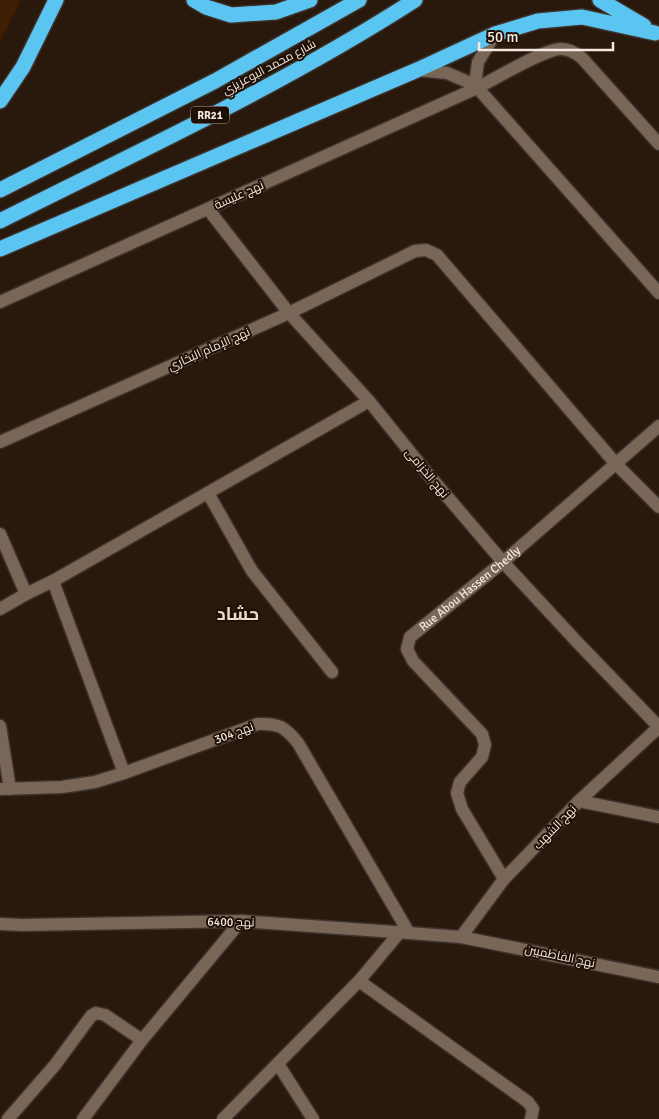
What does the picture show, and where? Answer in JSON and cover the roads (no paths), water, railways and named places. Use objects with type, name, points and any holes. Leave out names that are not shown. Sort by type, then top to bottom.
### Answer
[{"type":"highway","points":[[0,101],[23,67],[56,0]]},
{"type":"highway","points":[[194,0],[206,7],[231,15],[276,12],[310,0]]},
{"type":"highway","name":"شارع محمد البوعزيزي","points":[[0,190],[215,81],[359,0]]},
{"type":"highway","name":"شارع محمد البوعزيزي","points":[[0,221],[228,106],[310,62],[415,0]]},
{"type":"highway","points":[[600,0],[657,34]]},
{"type":"highway","points":[[0,249],[417,70],[495,34],[538,21],[582,17],[657,34]]},
{"type":"street","points":[[476,87],[478,62],[495,34]]},
{"type":"street","points":[[476,87],[545,53],[560,49],[573,51],[582,58],[659,144]]},
{"type":"street","points":[[417,70],[447,73],[476,87],[659,293]]},
{"type":"street","name":"نهج عليسة","points":[[0,302],[476,87]]},
{"type":"street","name":"نهج الخزامى","points":[[208,209],[289,313],[369,401],[503,562],[578,644],[659,727]]},
{"type":"street","name":"نهج الإمام البخاري","points":[[0,442],[289,313],[415,251],[426,250],[437,255],[616,464]]},
{"type":"street","points":[[0,610],[369,401]]},
{"type":"street","name":"Rue Abou Hassen Chedly","points":[[504,879],[462,809],[456,793],[460,782],[482,757],[485,745],[482,734],[413,661],[407,649],[410,637],[503,562],[659,426]]},
{"type":"street","points":[[616,464],[659,507]]},
{"type":"street","points":[[208,493],[252,571],[332,672]]},
{"type":"street","points":[[0,534],[26,594]]},
{"type":"street","points":[[53,581],[124,773]]},
{"type":"street","name":"نهج 304","points":[[5,789],[62,787],[95,782],[258,724],[273,723],[287,730],[298,742],[404,932]]},
{"type":"street","points":[[0,726],[5,789]]},
{"type":"street","name":"نهج الشهب","points":[[461,937],[504,879],[579,801],[659,727]]},
{"type":"street","points":[[579,801],[659,817]]},
{"type":"street","points":[[83,1119],[142,1040],[241,921]]},
{"type":"street","name":"نهج 6400","points":[[0,924],[241,921],[461,937]]},
{"type":"street","points":[[223,1119],[359,981],[404,932]]},
{"type":"street","name":"نهج الفاطميين","points":[[461,937],[659,978]]},
{"type":"street","points":[[359,981],[528,1102],[533,1109],[531,1119]]},
{"type":"street","points":[[8,1119],[55,1065],[92,1016],[96,1014],[105,1015],[142,1040]]},
{"type":"street","points":[[278,1064],[313,1119]]},
{"type":"district","name":"حشاد","points":[[238,614]]}]
